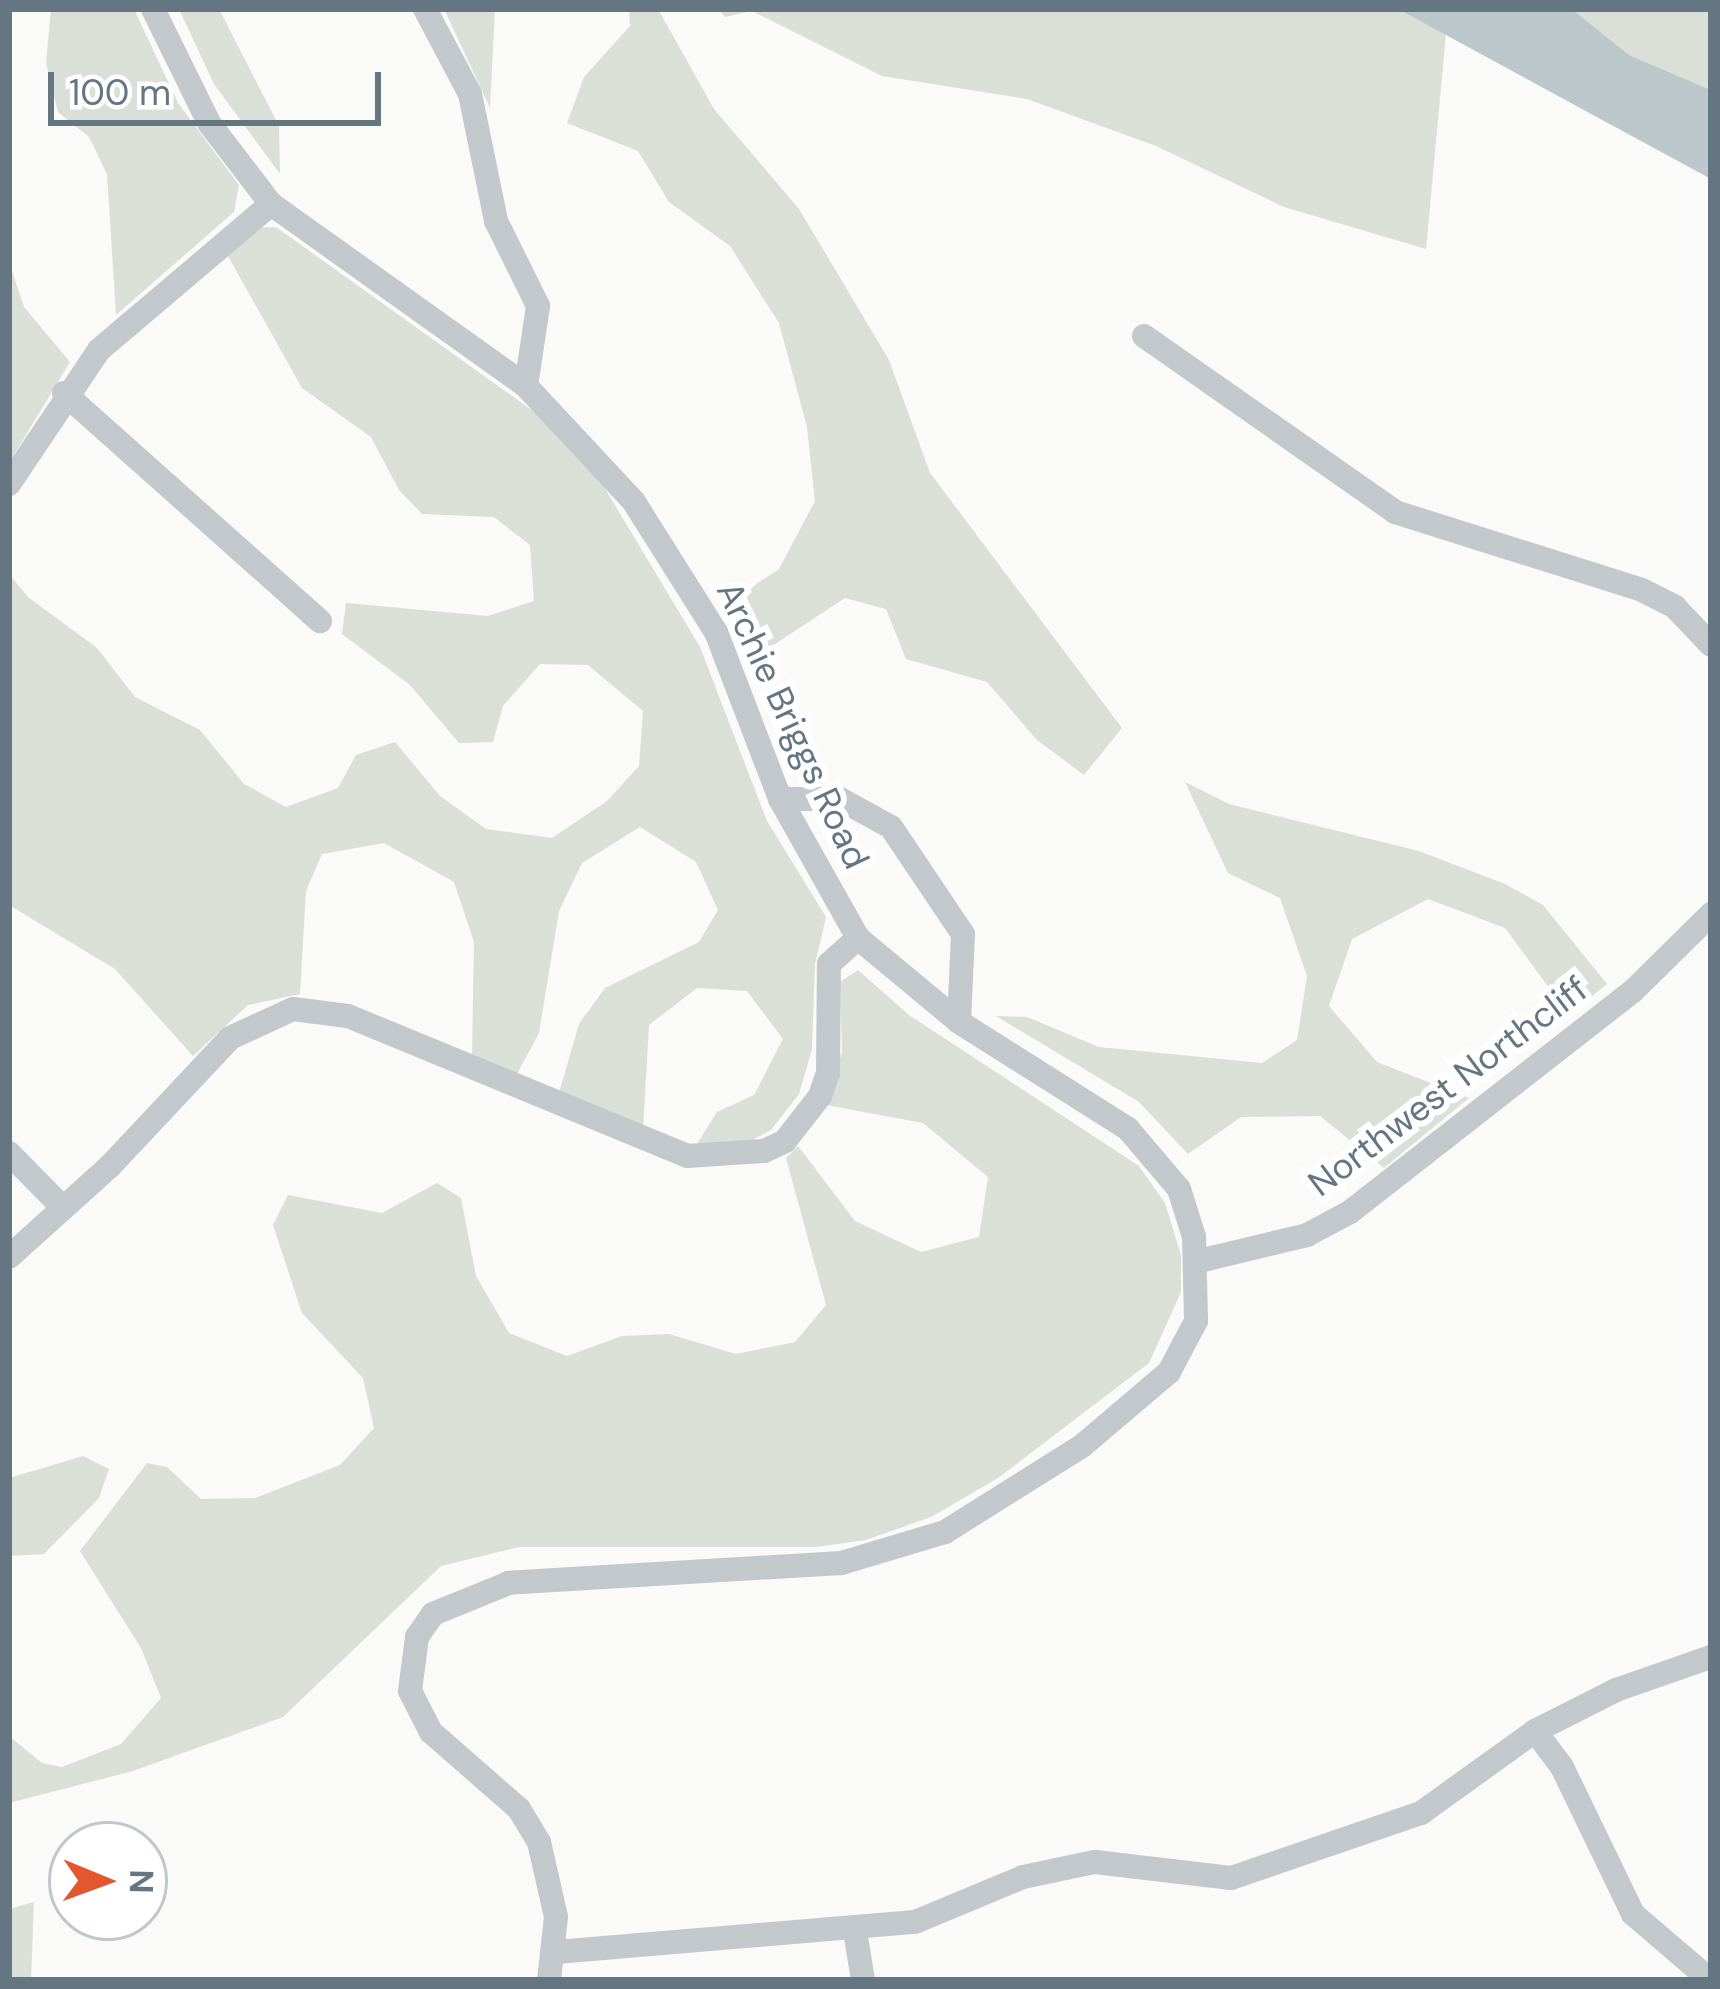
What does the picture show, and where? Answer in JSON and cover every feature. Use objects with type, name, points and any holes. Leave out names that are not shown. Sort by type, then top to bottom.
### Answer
[{"type":"street","name":"Archie Briggs Road","points":[[153,9],[209,122],[271,204],[526,386],[604,466],[677,564],[716,632],[780,799],[858,938],[959,1022],[1143,1143],[1179,1189],[1198,1262],[1196,1321],[1157,1384],[1014,1493],[945,1532],[841,1563],[509,1583],[478,1589],[433,1614],[410,1665],[418,1714],[530,1824],[552,1884],[556,1952],[549,1980]]},
{"type":"street","points":[[425,9],[470,94],[496,221],[538,306],[526,386]]},
{"type":"street","points":[[9,484],[64,393],[172,281],[271,204]]},
{"type":"street","points":[[1144,336],[1395,512],[1642,590],[1675,607],[1711,645]]},
{"type":"street","points":[[64,393],[320,621]]},
{"type":"street","points":[[780,799],[840,799],[891,827],[963,934],[959,1022]]},
{"type":"street","name":"Northwest Northcliff","points":[[1198,1262],[1307,1235],[1350,1212],[1633,991],[1711,914]]},
{"type":"street","points":[[9,1257],[230,1038],[293,1009],[348,1016],[687,1156],[764,1151],[784,1141],[820,1096],[829,1060],[829,964],[858,938]]},
{"type":"street","points":[[9,1153],[63,1208]]},
{"type":"street","points":[[556,1952],[692,1936],[855,1931],[915,1922],[1023,1877],[1079,1864],[1231,1878],[1421,1813],[1535,1731],[1616,1690],[1711,1658]]},
{"type":"street","points":[[1535,1731],[1562,1767],[1634,1914],[1710,1980]]},
{"type":"street","points":[[855,1931],[863,1980]]},
{"type":"shaded area","points":[[51,9],[134,9],[178,103],[239,185],[234,212],[116,315],[107,174],[89,137],[58,112],[46,63]]},
{"type":"shaded area","points":[[179,9],[219,9],[279,126],[280,174],[214,84]]},
{"type":"shaded area","points":[[444,9],[495,9],[490,108],[465,54]]},
{"type":"shaded area","points":[[629,9],[658,9],[714,109],[799,209],[889,360],[930,473],[1122,728],[1084,775],[1037,740],[987,682],[906,659],[886,609],[845,598],[749,661],[724,605],[779,569],[815,501],[807,427],[779,323],[730,246],[669,202],[638,151],[567,123],[584,77],[630,26]]},
{"type":"shaded area","points":[[718,9],[1398,9],[1446,34],[1426,249],[1284,207],[1156,146],[1027,99],[882,76],[752,11],[725,17]]},
{"type":"shaded area","points":[[1398,9],[1574,11],[1629,55],[1711,90],[1711,179]]},
{"type":"shaded area","points":[[1571,9],[1711,9],[1711,90],[1629,55]]},
{"type":"shaded area","points":[[276,227],[533,411],[604,487],[700,647],[767,821],[826,917],[815,964],[812,1049],[799,1094],[771,1130],[745,1144],[695,1147],[717,1112],[754,1095],[783,1039],[747,991],[697,988],[649,1025],[643,1129],[559,1093],[579,1024],[605,988],[699,942],[718,910],[696,862],[640,827],[582,863],[559,911],[539,1033],[517,1074],[472,1055],[474,942],[454,882],[384,843],[322,854],[306,891],[300,994],[248,1005],[193,1056],[115,969],[9,905],[9,574],[28,597],[97,648],[135,697],[200,730],[244,784],[286,807],[338,788],[356,755],[395,742],[440,796],[486,829],[552,838],[607,801],[639,766],[643,711],[588,665],[540,664],[503,706],[493,742],[459,743],[410,685],[342,634],[346,603],[488,616],[534,601],[530,545],[494,517],[422,514],[399,490],[371,437],[302,388],[225,251],[250,228]]},
{"type":"shaded area","points":[[9,262],[24,307],[70,362],[9,463]]},
{"type":"shaded area","points":[[1185,782],[1229,804],[1419,851],[1505,884],[1543,905],[1607,984],[1569,1015],[1505,928],[1428,899],[1352,939],[1329,1006],[1377,1062],[1469,1098],[1384,1168],[1320,1116],[1241,1117],[1188,1154],[1139,1102],[996,1016],[1027,1017],[1099,1047],[1262,1063],[1297,1040],[1307,976],[1280,898],[1228,873]]},
{"type":"shaded area","points":[[858,970],[909,1015],[1139,1166],[1165,1203],[1181,1255],[1181,1292],[1149,1363],[998,1478],[931,1517],[866,1540],[816,1547],[519,1547],[441,1566],[283,1717],[133,1771],[9,1803],[9,1736],[42,1763],[62,1767],[121,1744],[161,1698],[141,1648],[80,1551],[147,1463],[167,1467],[201,1499],[255,1498],[340,1465],[374,1428],[363,1378],[302,1313],[273,1225],[288,1195],[382,1213],[437,1183],[461,1198],[476,1276],[509,1333],[567,1356],[622,1336],[669,1334],[736,1354],[795,1342],[826,1305],[786,1158],[798,1146],[855,1221],[921,1252],[979,1237],[988,1177],[923,1123],[826,1105],[842,1052],[840,982]]},
{"type":"shaded area","points":[[83,1456],[109,1469],[99,1498],[44,1554],[9,1556],[9,1478]]},
{"type":"shaded area","points":[[34,1902],[31,1980],[9,1980],[9,1909]]}]
